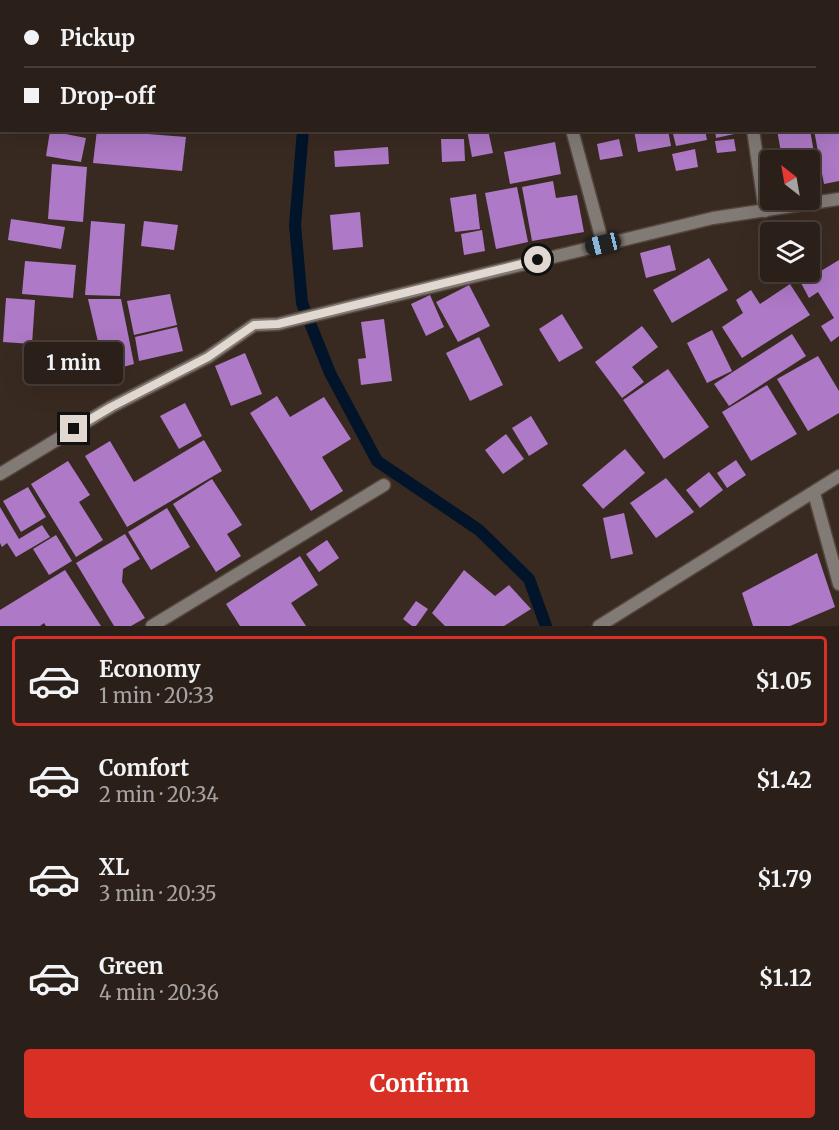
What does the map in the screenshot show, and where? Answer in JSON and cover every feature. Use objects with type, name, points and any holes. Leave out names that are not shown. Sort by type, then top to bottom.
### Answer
[{"type":"street","points":[[573,132],[603,244]]},
{"type":"street","points":[[753,132],[765,211]]},
{"type":"street","points":[[0,474],[111,407],[208,357],[254,325],[278,324],[713,218],[839,199]]},
{"type":"street","points":[[599,626],[839,476]]},
{"type":"street","points":[[152,626],[384,485]]},
{"type":"street","points":[[814,493],[839,584]]},
{"type":"building","points":[[50,132],[86,138],[81,162],[46,156]]},
{"type":"building","points":[[97,132],[186,137],[182,171],[93,163]]},
{"type":"building","points":[[467,132],[488,132],[493,153],[472,157]]},
{"type":"building","points":[[634,132],[668,132],[671,146],[638,152]]},
{"type":"building","points":[[672,132],[705,132],[707,140],[676,146]]},
{"type":"building","points":[[715,132],[739,133],[716,138]]},
{"type":"building","points":[[777,132],[810,132],[814,150],[781,150]]},
{"type":"building","points":[[814,132],[839,132],[839,181],[824,184],[820,150],[818,150]]},
{"type":"building","points":[[441,139],[464,139],[465,161],[442,162]]},
{"type":"building","points":[[619,139],[623,156],[600,160],[597,144]]},
{"type":"building","points":[[734,139],[736,151],[717,153],[715,141]]},
{"type":"building","points":[[555,142],[561,174],[510,184],[504,152]]},
{"type":"building","points":[[388,147],[389,164],[335,167],[334,151]]},
{"type":"building","points":[[695,149],[698,167],[676,171],[672,154]]},
{"type":"building","points":[[52,164],[87,167],[83,222],[48,219]]},
{"type":"building","points":[[553,181],[556,198],[577,195],[584,232],[532,241],[522,187]]},
{"type":"building","points":[[517,187],[528,242],[496,249],[485,193]]},
{"type":"building","points":[[476,194],[480,229],[455,232],[450,198]]},
{"type":"building","points":[[360,212],[363,247],[333,250],[330,215]]},
{"type":"building","points":[[11,219],[65,227],[61,249],[8,240]]},
{"type":"building","points":[[91,221],[125,224],[120,296],[85,295]]},
{"type":"building","points":[[144,221],[178,225],[174,250],[141,246]]},
{"type":"building","points":[[482,230],[485,251],[464,255],[461,234]]},
{"type":"building","points":[[670,245],[676,270],[646,278],[640,253]]},
{"type":"building","points":[[709,258],[728,290],[672,323],[653,290]]},
{"type":"building","points":[[839,260],[839,336],[831,342],[821,326],[834,318],[818,292],[809,298],[801,283],[820,282],[820,272]]},
{"type":"building","points":[[25,261],[76,265],[73,298],[22,294]]},
{"type":"building","points":[[790,284],[810,315],[742,358],[722,327],[743,313],[736,300],[751,290],[760,304]]},
{"type":"building","points":[[469,285],[490,326],[458,342],[436,302]]},
{"type":"building","points":[[170,294],[177,325],[134,335],[127,301]]},
{"type":"building","points":[[430,295],[444,327],[426,336],[411,304]]},
{"type":"building","points":[[6,298],[35,300],[32,344],[3,342]]},
{"type":"building","points":[[88,299],[121,299],[134,364],[105,372]]},
{"type":"building","points":[[562,314],[583,348],[559,362],[539,329]]},
{"type":"building","points":[[384,319],[392,381],[361,385],[358,359],[366,358],[361,322]]},
{"type":"building","points":[[642,326],[658,347],[632,367],[644,382],[622,398],[595,362]]},
{"type":"building","points":[[177,327],[183,351],[139,361],[135,337]]},
{"type":"building","points":[[712,330],[732,371],[707,383],[687,343]]},
{"type":"building","points":[[792,334],[806,356],[729,406],[714,384]]},
{"type":"building","points":[[479,337],[503,385],[470,401],[446,353]]},
{"type":"building","points":[[92,342],[99,375],[73,381],[65,349]]},
{"type":"building","points":[[245,353],[262,394],[231,406],[215,366]]},
{"type":"building","points":[[818,356],[839,391],[839,413],[808,431],[777,379]]},
{"type":"building","points":[[668,369],[709,427],[664,459],[623,400]]},
{"type":"building","points":[[767,385],[797,434],[751,461],[722,412]]},
{"type":"building","points":[[277,396],[290,417],[324,397],[351,439],[322,457],[343,491],[311,511],[250,413]]},
{"type":"building","points":[[185,403],[202,436],[179,449],[160,416]]},
{"type":"building","points":[[531,416],[548,444],[529,456],[512,428]]},
{"type":"building","points":[[506,434],[524,459],[503,474],[485,450]]},
{"type":"building","points":[[204,440],[222,471],[127,527],[85,456],[110,441],[134,482]]},
{"type":"building","points":[[625,449],[645,473],[603,509],[582,485]]},
{"type":"building","points":[[736,460],[746,475],[727,488],[717,473]]},
{"type":"building","points":[[68,461],[90,495],[79,502],[103,540],[76,557],[31,484]]},
{"type":"building","points":[[709,472],[723,490],[700,508],[686,490]]},
{"type":"building","points":[[666,478],[694,512],[656,538],[630,503]]},
{"type":"building","points":[[212,479],[242,525],[227,534],[241,556],[216,572],[173,504]]},
{"type":"building","points":[[28,487],[46,517],[21,532],[3,501]]},
{"type":"building","points":[[0,507],[19,539],[42,525],[50,537],[16,557],[7,543],[2,547],[0,543]]},
{"type":"building","points":[[167,508],[190,547],[151,570],[128,532]]},
{"type":"building","points":[[624,513],[633,554],[611,559],[603,518]]},
{"type":"building","points":[[125,534],[140,559],[123,569],[122,582],[145,618],[131,626],[114,626],[76,563]]},
{"type":"building","points":[[56,535],[72,561],[49,575],[33,549]]},
{"type":"building","points":[[327,540],[339,558],[319,572],[306,554]]},
{"type":"building","points":[[817,553],[835,607],[790,626],[753,626],[742,593]]},
{"type":"building","points":[[300,556],[318,585],[291,603],[306,626],[240,626],[226,604]]},
{"type":"building","points":[[65,570],[101,626],[46,626],[44,623],[40,626],[0,626],[0,610]]},
{"type":"building","points":[[464,570],[495,596],[509,585],[531,609],[504,626],[445,626],[432,613]]},
{"type":"building","points":[[416,601],[428,609],[416,626],[412,626],[403,619]]},
{"type":"waterway","points":[[303,132],[295,225],[302,303],[330,373],[377,461],[479,530],[529,579],[546,626]]},
{"type":"route","points":[[74,429],[111,407],[208,357],[254,325],[278,324],[538,260]]}]
